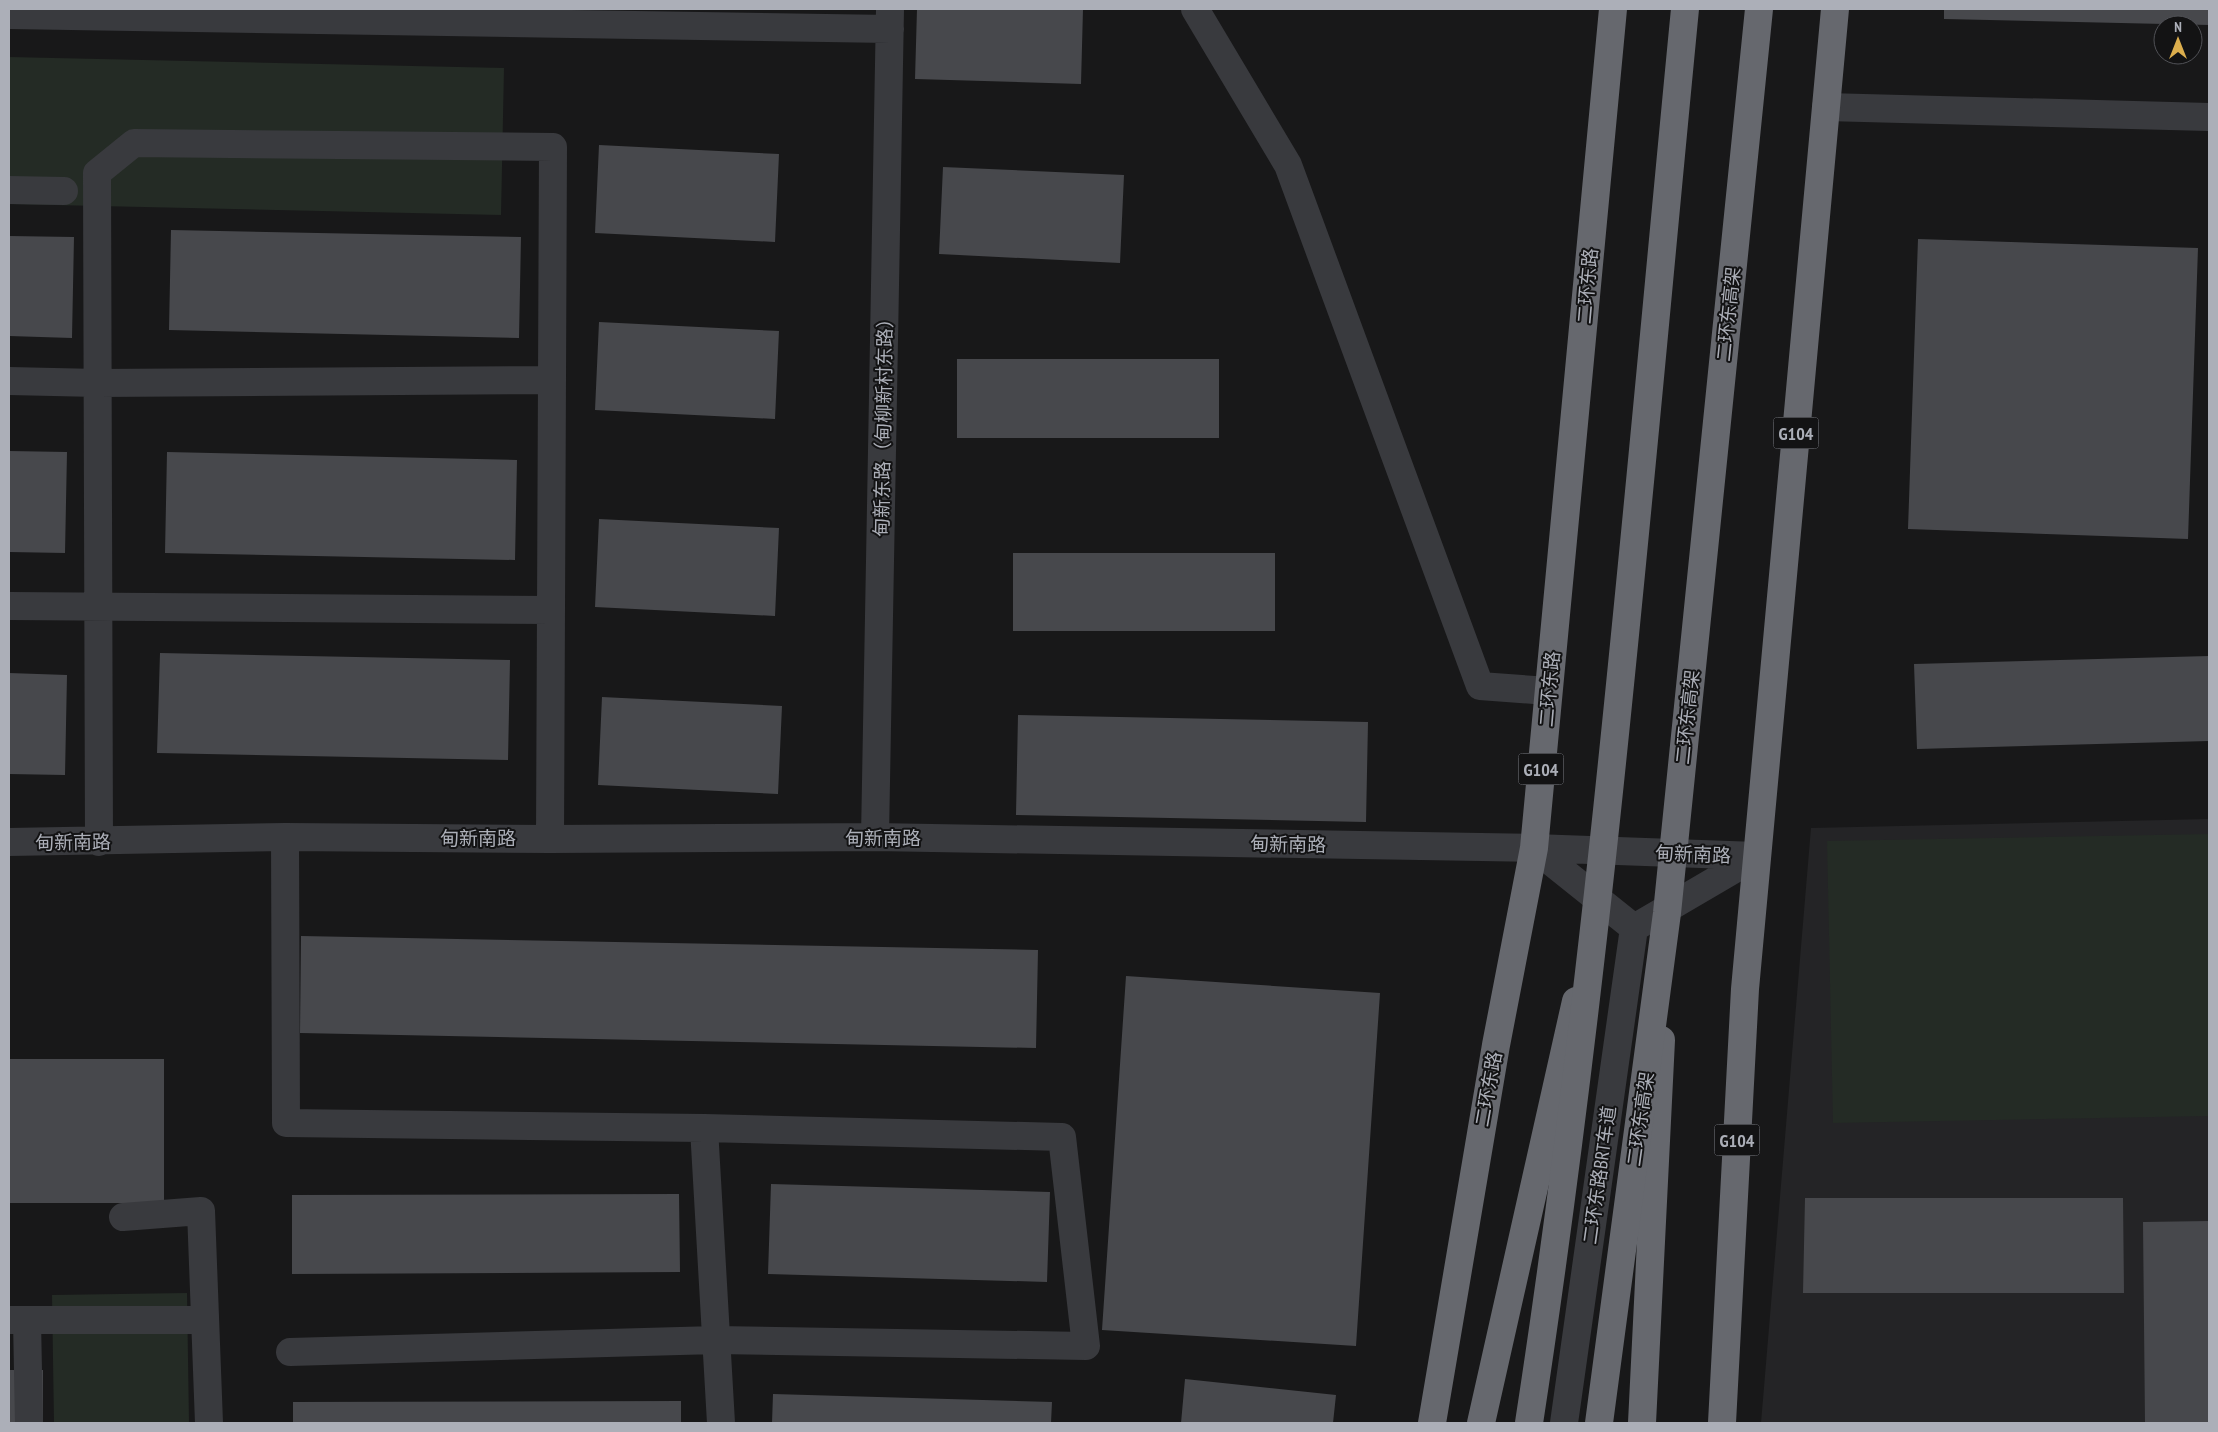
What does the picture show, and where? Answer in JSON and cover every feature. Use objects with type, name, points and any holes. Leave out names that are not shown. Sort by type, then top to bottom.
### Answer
[{"type":"highway","name":"二环东路","points":[[1432,1423],[1496,1045],[1534,848],[1613,9]]},
{"type":"highway","points":[[1529,1423],[1545,1321],[1597,907],[1685,9]]},
{"type":"highway","name":"二环东高架","points":[[1599,1423],[1667,913],[1759,9]]},
{"type":"highway","name":"G104","points":[[1722,1423],[1745,990],[1835,9]]},
{"type":"highway","points":[[1481,1423],[1597,907]]},
{"type":"highway","points":[[1642,1423],[1667,913]]},
{"type":"street","points":[[1195,9],[1288,164],[1480,686],[1548,691]]},
{"type":"street","points":[[9,15],[265,14],[890,19]]},
{"type":"street","name":"甸新东路（甸柳新村东路）","points":[[875,837],[890,19]]},
{"type":"street","points":[[1826,107],[2209,118]]},
{"type":"street","points":[[99,842],[97,172],[134,143],[553,147],[550,839]]},
{"type":"street","points":[[9,190],[64,190]]},
{"type":"street","points":[[9,381],[98,383],[552,380]]},
{"type":"street","points":[[9,606],[551,610]]},
{"type":"street","points":[[284,837],[286,1123],[704,1128],[1062,1137],[1086,1346],[716,1340],[290,1352]]},
{"type":"street","name":"甸新南路","points":[[9,842],[99,842],[284,837],[550,839],[875,837],[1534,848],[1757,856]]},
{"type":"street","points":[[1534,848],[1634,928],[1757,856]]},
{"type":"street","name":"二环东路BRT车道","points":[[1564,1423],[1634,928]]},
{"type":"street","points":[[704,1128],[721,1423]]},
{"type":"street","points":[[122,1216],[201,1210],[209,1423]]},
{"type":"street","points":[[30,1423],[18,1320],[204,1320]]},
{"type":"shaded area","points":[[9,57],[504,68],[501,215],[9,204]]},
{"type":"shaded area","points":[[2209,819],[2209,1423],[1761,1423],[1811,828]]},
{"type":"shaded area","points":[[2209,834],[2209,1116],[1833,1123],[1827,841]]},
{"type":"shaded area","points":[[187,1293],[189,1423],[54,1423],[52,1295]]},
{"type":"building","points":[[917,9],[1083,9],[1081,84],[915,79]]},
{"type":"building","points":[[1944,9],[2209,9],[2209,25],[2203,25],[2203,15],[2153,15],[2153,24],[1944,19]]},
{"type":"building","points":[[599,145],[779,154],[775,242],[595,233]]},
{"type":"building","points":[[943,167],[1124,175],[1120,263],[939,254]]},
{"type":"building","points":[[171,230],[521,237],[519,338],[169,330]]},
{"type":"building","points":[[9,236],[74,237],[72,338],[9,336]]},
{"type":"building","points":[[1918,239],[2198,248],[2188,539],[1908,529]]},
{"type":"building","points":[[599,322],[779,331],[775,419],[595,410]]},
{"type":"building","points":[[957,359],[1219,359],[1219,438],[957,438]]},
{"type":"building","points":[[9,451],[67,452],[65,553],[9,552]]},
{"type":"building","points":[[167,452],[517,460],[515,560],[165,553]]},
{"type":"building","points":[[599,519],[779,528],[775,616],[595,607]]},
{"type":"building","points":[[1013,553],[1275,553],[1275,631],[1013,631]]},
{"type":"building","points":[[160,653],[510,660],[508,760],[157,753]]},
{"type":"building","points":[[2209,656],[2209,741],[1917,749],[1914,664]]},
{"type":"building","points":[[9,673],[67,675],[65,775],[9,774]]},
{"type":"building","points":[[602,697],[782,706],[778,794],[598,785]]},
{"type":"building","points":[[1018,715],[1368,722],[1366,822],[1016,815]]},
{"type":"building","points":[[301,936],[1038,950],[1036,1048],[300,1033]]},
{"type":"building","points":[[1126,976],[1380,993],[1356,1346],[1102,1330]]},
{"type":"building","points":[[9,1059],[164,1059],[164,1203],[9,1203]]},
{"type":"building","points":[[771,1184],[1050,1192],[1047,1282],[768,1274]]},
{"type":"building","points":[[679,1194],[680,1272],[292,1274],[292,1195]]},
{"type":"building","points":[[1805,1198],[2123,1198],[2124,1293],[1803,1293]]},
{"type":"building","points":[[2209,1221],[2209,1423],[2145,1423],[2143,1222]]},
{"type":"building","points":[[9,1370],[43,1370],[43,1423],[9,1423]]},
{"type":"building","points":[[1185,1379],[1336,1395],[1333,1423],[1181,1423]]},
{"type":"building","points":[[773,1394],[1052,1402],[1051,1423],[772,1423]]},
{"type":"building","points":[[681,1401],[681,1423],[293,1423],[293,1402]]}]
